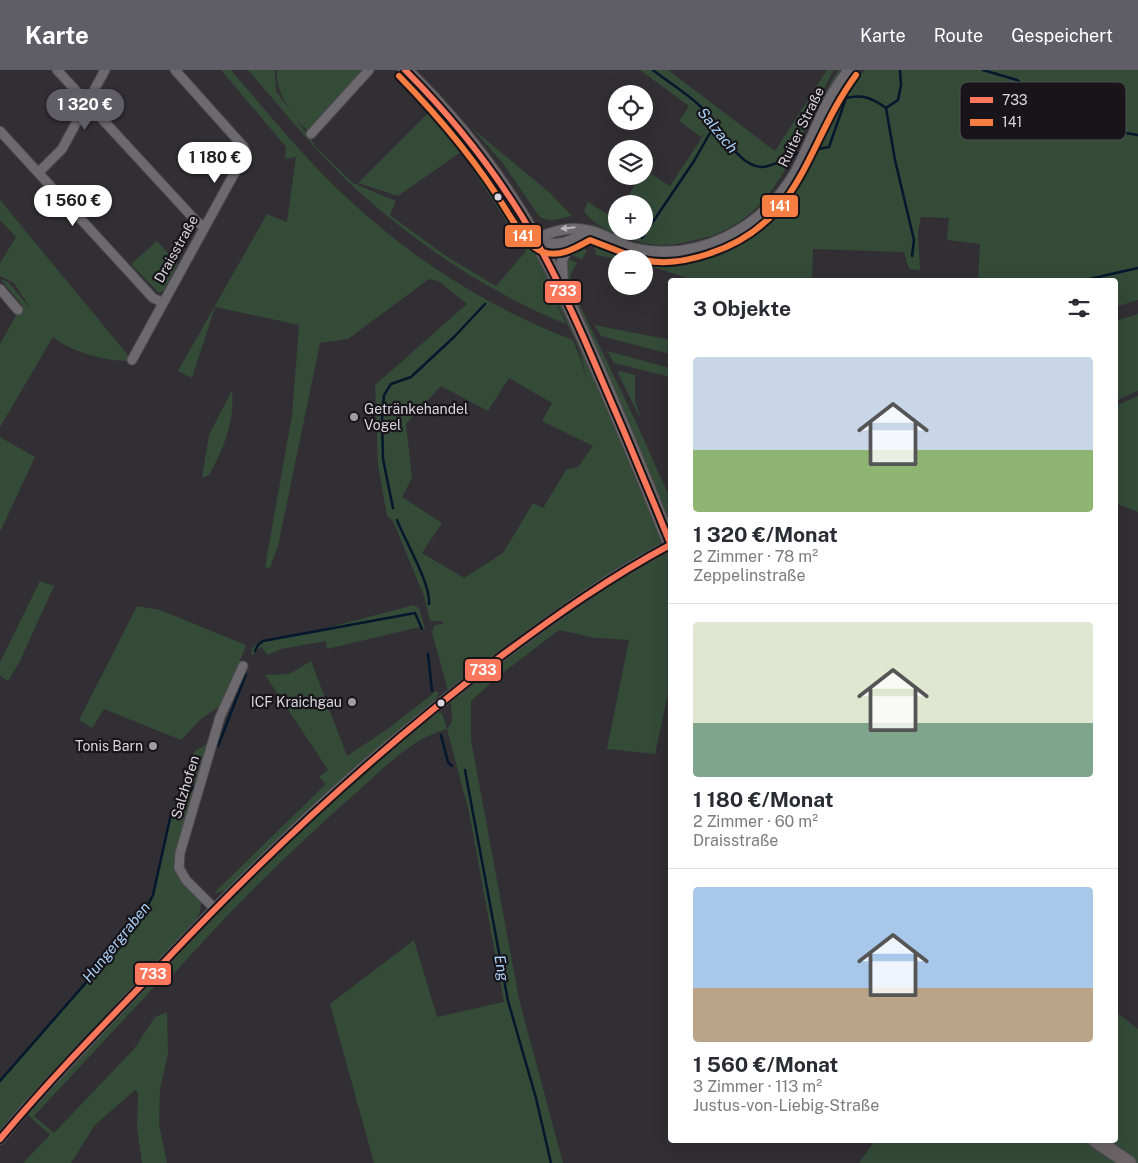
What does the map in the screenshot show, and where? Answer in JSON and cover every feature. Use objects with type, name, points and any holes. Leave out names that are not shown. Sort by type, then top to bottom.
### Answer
[{"type":"main road","points":[[405,70],[438,102],[478,152],[536,239],[564,292],[668,539]]},
{"type":"main road","points":[[1099,1143],[1129,1163]]},
{"type":"street","points":[[57,70],[196,221],[204,227]]},
{"type":"street","points":[[39,172],[62,149],[105,70]]},
{"type":"street","name":"Draisstraße","points":[[132,360],[162,302],[246,152],[243,146],[175,70]]},
{"type":"street","points":[[311,134],[369,70]]},
{"type":"street","name":"Ruiter Straße","points":[[536,239],[567,227],[580,228],[603,235],[626,246],[650,252],[668,253],[704,246],[725,238],[758,216],[779,194],[799,164],[831,95],[849,70]]},
{"type":"street","points":[[0,130],[153,298],[162,302]]},
{"type":"street","points":[[536,239],[546,245],[555,245],[572,241],[588,231]]},
{"type":"street","points":[[564,292],[562,260],[565,250],[572,241]]},
{"type":"street","points":[[0,290],[18,310]]},
{"type":"street","points":[[0,1140],[25,1109],[215,909],[339,789],[445,700],[562,612],[668,545]]},
{"type":"street","name":"Salzhofen","points":[[215,909],[186,880],[179,868],[180,853],[220,717],[243,666]]},
{"type":"green space","points":[[221,70],[231,70],[316,167],[371,220],[398,241],[453,280],[482,297],[511,313],[573,340],[581,360],[588,387],[580,350],[541,270],[566,324],[509,298],[455,266],[380,210],[328,161],[248,70],[275,70],[276,91],[317,148],[353,183],[396,201],[390,215],[446,256],[496,286],[526,251],[461,152],[398,196],[358,183],[432,109],[467,152],[519,229],[527,224],[637,473],[668,554],[668,693],[655,754],[607,749],[629,640],[595,638],[559,630],[500,675],[471,701],[471,740],[519,999],[563,1163],[374,1163],[330,1004],[414,940],[437,1017],[504,1002],[469,812],[447,729],[452,719],[451,701],[432,633],[434,626],[444,623],[442,621],[430,621],[424,596],[393,521],[387,516],[378,465],[375,385],[467,304],[440,282],[429,279],[348,339],[320,343],[278,546],[270,568],[265,567],[292,415],[299,325],[215,307],[192,378],[178,371],[267,214],[287,222],[296,157],[285,159],[286,147]],"holes":[[[509,378],[552,403],[542,421],[593,446],[578,467],[566,470],[543,508],[533,503],[503,553],[464,578],[422,553],[442,523],[402,497],[412,478],[406,424],[441,386],[488,411]]]},
{"type":"green space","points":[[277,70],[367,70],[309,132],[297,120],[286,104],[279,87]]},
{"type":"green space","points":[[640,70],[668,70],[775,151],[827,70],[834,70],[785,171],[770,193],[751,213],[728,228],[700,239],[679,244],[650,244],[634,240],[653,240],[653,195],[629,195],[635,185],[653,185],[653,175],[670,186],[705,133],[701,137],[679,121],[689,106]]},
{"type":"green space","points":[[838,70],[841,70],[825,96],[801,152],[786,179],[768,202],[746,221],[723,235],[697,245],[670,249],[643,247],[619,240],[629,240],[651,247],[673,248],[694,245],[714,238],[733,228],[750,215],[780,184],[804,142],[831,82]]},
{"type":"green space","points":[[865,70],[1138,70],[1138,300],[1118,306],[1118,278],[978,278],[980,244],[947,240],[949,218],[921,217],[918,232],[920,270],[909,269],[904,252],[813,249],[812,278],[687,278],[653,267],[653,255],[668,257],[705,251],[727,241],[799,172],[816,152],[847,90]]},
{"type":"green space","points":[[472,128],[550,193],[572,216],[547,220],[539,216],[502,162]]},
{"type":"green space","points":[[0,200],[132,360],[113,360],[91,355],[69,347],[53,337],[0,427],[0,344],[22,305],[0,279],[8,282],[31,309],[14,283],[0,276],[0,263],[16,237],[0,220]]},
{"type":"green space","points":[[588,202],[608,215],[608,230],[588,217],[584,211]]},
{"type":"green space","points":[[590,224],[597,226],[608,231],[608,234]]},
{"type":"green space","points":[[157,241],[178,264],[164,290],[159,293],[131,264]]},
{"type":"green space","points":[[600,242],[626,250],[608,250],[608,257],[596,255],[594,246]]},
{"type":"green space","points":[[579,244],[587,251],[582,260],[568,253]]},
{"type":"green space","points":[[566,258],[577,263],[570,276],[574,293],[668,494],[668,519],[618,397],[581,319],[566,272]]},
{"type":"green space","points":[[1138,314],[1138,391],[1118,400],[1118,320]]},
{"type":"green space","points":[[594,325],[668,340],[668,353],[601,336]]},
{"type":"green space","points":[[607,351],[668,367],[668,376],[614,363]]},
{"type":"green space","points":[[619,371],[635,375],[635,400],[641,420],[618,373]]},
{"type":"green space","points":[[232,390],[232,413],[227,434],[209,475],[202,478],[209,435]]},
{"type":"green space","points":[[1138,396],[1138,512],[1118,504],[1118,405]]},
{"type":"green space","points":[[0,437],[35,457],[0,532]]},
{"type":"green space","points":[[40,581],[54,586],[19,663],[8,681],[0,676],[0,662]]},
{"type":"green space","points":[[414,605],[419,608],[425,629],[421,631],[420,627],[327,649],[326,641],[281,649],[268,655],[261,647],[252,655],[251,653],[253,647],[261,641],[319,630]]},
{"type":"green space","points":[[137,606],[160,610],[246,645],[224,703],[201,719],[181,740],[104,709],[92,728],[79,720]]},
{"type":"green space","points":[[311,661],[347,756],[389,728],[436,691],[439,693],[435,700],[331,789],[228,889],[217,893],[215,892],[326,784],[319,777],[328,770],[265,675],[289,674]]},
{"type":"green space","points":[[435,713],[442,713],[447,729],[422,739],[388,764],[308,836],[261,882],[215,928],[171,977],[165,973],[165,967],[219,909],[344,788]]},
{"type":"green space","points":[[209,743],[183,842],[183,883],[201,902],[200,912],[195,922],[0,1133],[0,1081],[97,970],[146,909],[153,895],[171,814],[195,751]]},
{"type":"green space","points":[[158,974],[161,974],[161,983],[157,984],[34,1116],[54,1133],[134,1049],[155,1017],[167,1012],[168,1054],[160,1089],[159,1124],[167,1163],[142,1163],[137,1127],[138,1093],[135,1090],[95,1125],[71,1163],[23,1163],[50,1135],[27,1114]]},
{"type":"green space","points":[[1118,1013],[1138,1029],[1138,1163],[859,1163],[873,1143],[1118,1143]]},
{"type":"waterway","name":"Salzach","points":[[653,70],[699,105],[727,142],[743,159],[752,165],[766,167],[800,153]]},
{"type":"waterway","name":"Salzach","points":[[808,151],[829,147],[846,98],[857,96],[867,98],[886,108],[898,100],[901,85],[900,70]]},
{"type":"waterway","name":"Salzach","points":[[983,70],[1020,82]]},
{"type":"waterway","points":[[886,108],[895,160],[914,240],[912,256]]},
{"type":"waterway","name":"Hungergraben","points":[[653,222],[694,161],[715,124]]},
{"type":"waterway","name":"Salzach","points":[[1126,133],[1138,135]]},
{"type":"waterway","points":[[1094,278],[1138,268]]},
{"type":"waterway","name":"Hungergraben","points":[[393,508],[383,459],[382,420],[384,395],[391,384],[411,377],[454,337],[485,304]]},
{"type":"waterway","name":"Hungergraben","points":[[397,520],[422,574],[429,596],[429,604]]},
{"type":"waterway","name":"Hungergraben","points":[[255,651],[263,641],[415,613],[422,629]]},
{"type":"waterway","name":"Eng","points":[[428,654],[432,691]]},
{"type":"waterway","name":"Hungergraben","points":[[218,746],[246,674]]},
{"type":"waterway","name":"Eng","points":[[441,735],[448,762],[452,766]]},
{"type":"waterway","name":"Eng","points":[[465,770],[508,1001],[536,1098],[551,1163]]},
{"type":"waterway","name":"Hungergraben","points":[[0,1081],[97,970],[146,909],[153,895],[171,814],[196,784]]},
{"type":"transit line","name":"733","points":[[405,70],[452,121],[481,157],[508,195],[541,249],[584,339],[668,538]]},
{"type":"transit line","name":"141","points":[[653,261],[684,260],[708,254],[740,240],[764,223],[784,202],[799,179],[839,101],[856,75]]},
{"type":"transit line","name":"141","points":[[399,76],[458,142],[484,176],[527,241],[537,249],[549,254],[567,251],[590,240],[616,250]]},
{"type":"transit line","name":"733","points":[[0,1139],[40,1093],[205,919],[327,801],[411,727],[500,657],[604,584],[668,546]]},
{"type":"place","name":"Getränkehandel Vogel","points":[[354,417]]},
{"type":"place","name":"ICF Kraichgau","points":[[352,702]]},
{"type":"place","name":"Tonis Barn","points":[[153,746]]}]
